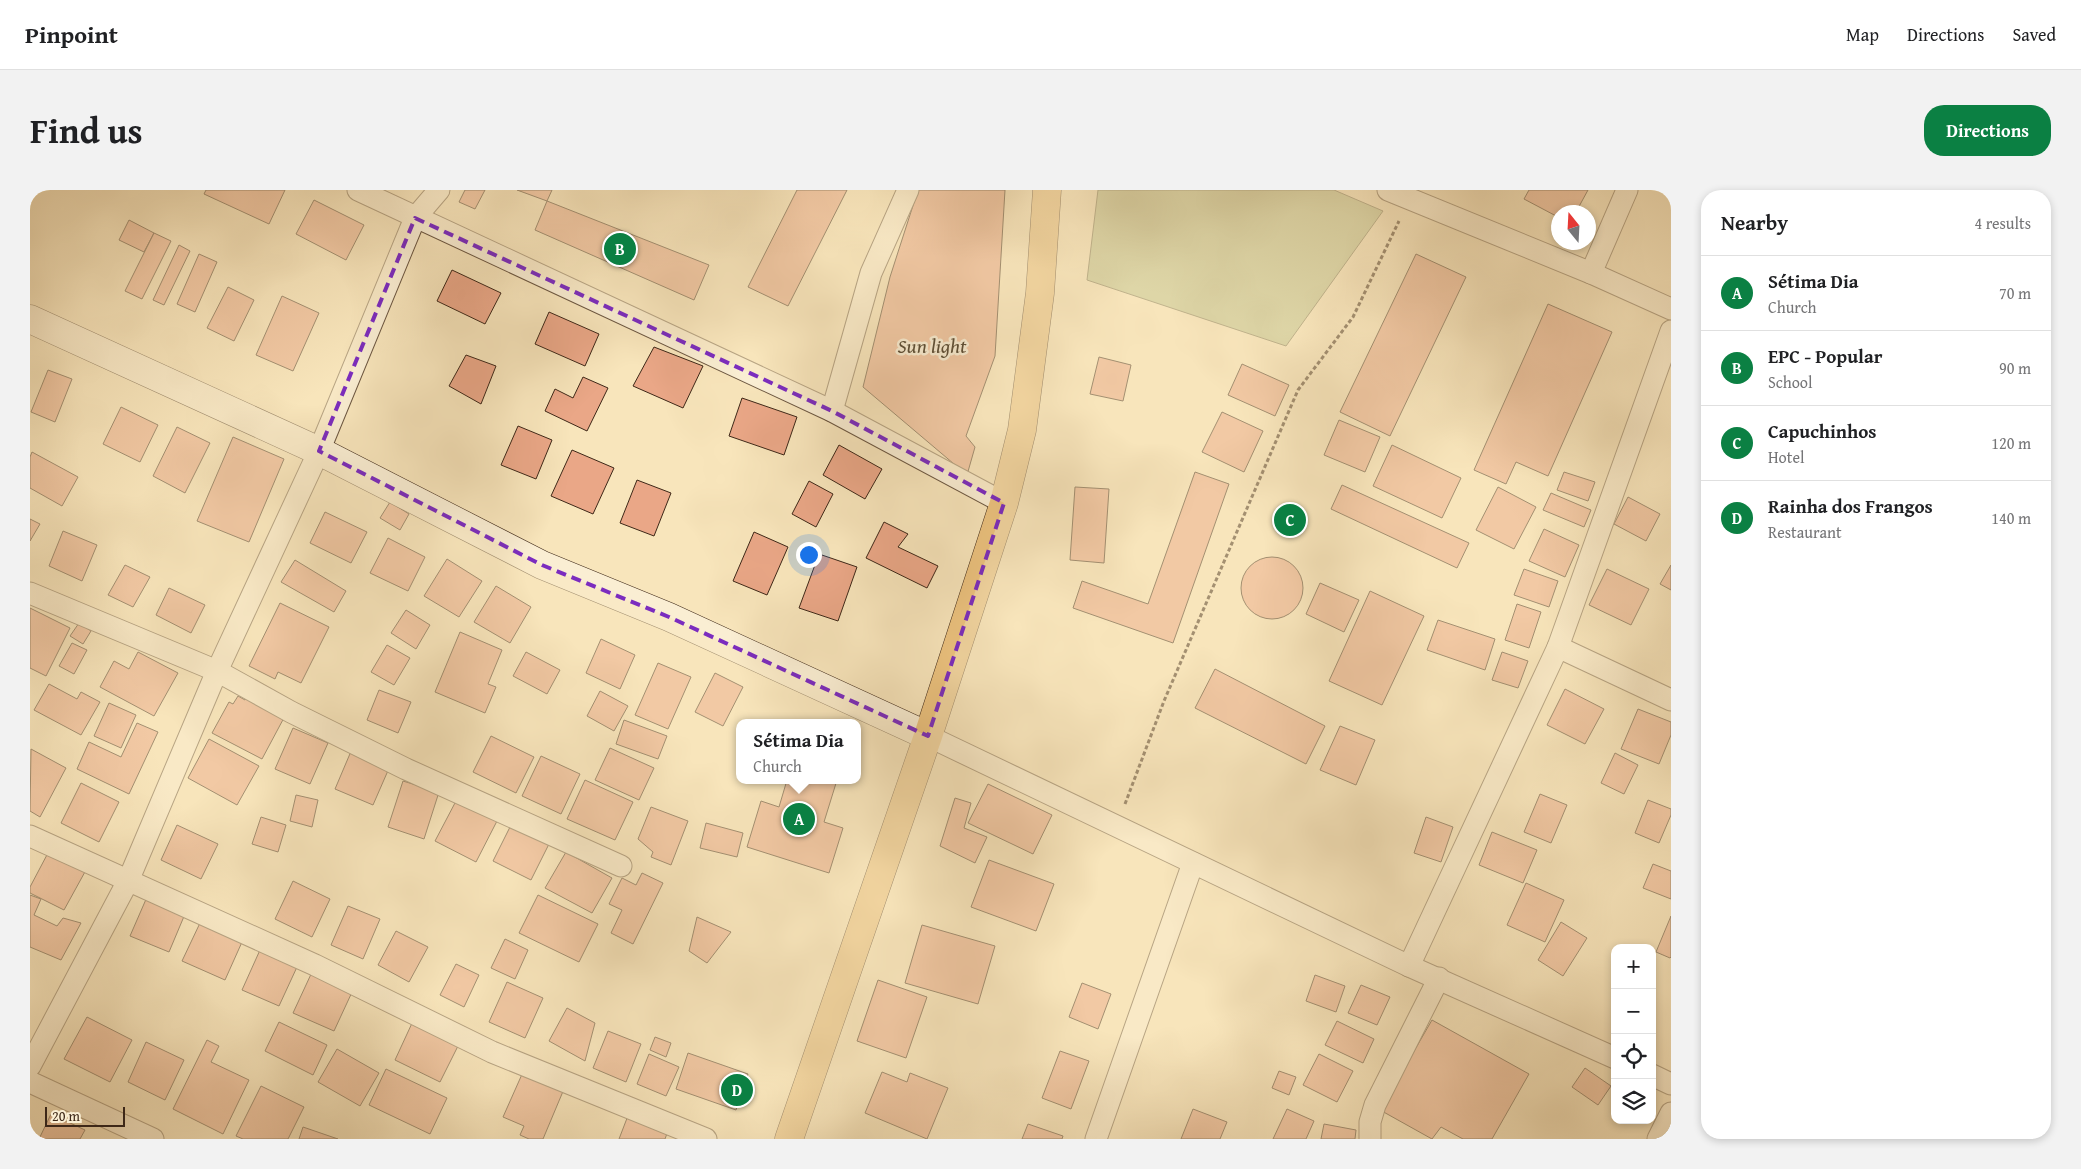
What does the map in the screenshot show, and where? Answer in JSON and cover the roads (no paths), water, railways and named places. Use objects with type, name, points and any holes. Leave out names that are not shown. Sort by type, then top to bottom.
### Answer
[{"type":"main road","points":[[789,1139],[928,736],[1004,503],[1022,430],[1040,294],[1047,190]]},
{"type":"street","points":[[358,190],[832,411],[1004,503]]},
{"type":"street","points":[[30,1066],[128,881],[217,671],[319,451],[415,218],[439,190]]},
{"type":"street","points":[[832,411],[871,273],[908,190]]},
{"type":"street","points":[[1388,190],[1591,273],[1671,309]]},
{"type":"street","points":[[1591,273],[1627,190]]},
{"type":"street","points":[[30,319],[319,451],[542,565],[669,617],[928,736],[1409,966],[1611,1056]]},
{"type":"street","points":[[1409,966],[1558,647],[1671,331]]},
{"type":"street","points":[[30,593],[217,671],[291,712],[406,769],[621,866]]},
{"type":"street","points":[[1558,647],[1671,700]]},
{"type":"street","points":[[30,836],[314,965],[492,1052],[706,1139]]},
{"type":"street","points":[[1096,1139],[1193,863]]},
{"type":"street","points":[[1370,1139],[1370,1122],[1375,1106],[1439,978]]},
{"type":"street","points":[[1656,1077],[1671,1084]]},
{"type":"street","points":[[30,1082],[153,1139]]},
{"type":"street","points":[[1658,1139],[1671,1113]]},
{"type":"place","name":"EPC - Popular","points":[[620,249]]},
{"type":"place","name":"Capuchinhos","points":[[1290,520]]},
{"type":"place","name":"Sétima Dia","points":[[799,819]]},
{"type":"place","name":"Rainha dos Frangos","points":[[737,1090]]},
{"type":"park label","name":"Sun light","points":[[932,346]]}]
